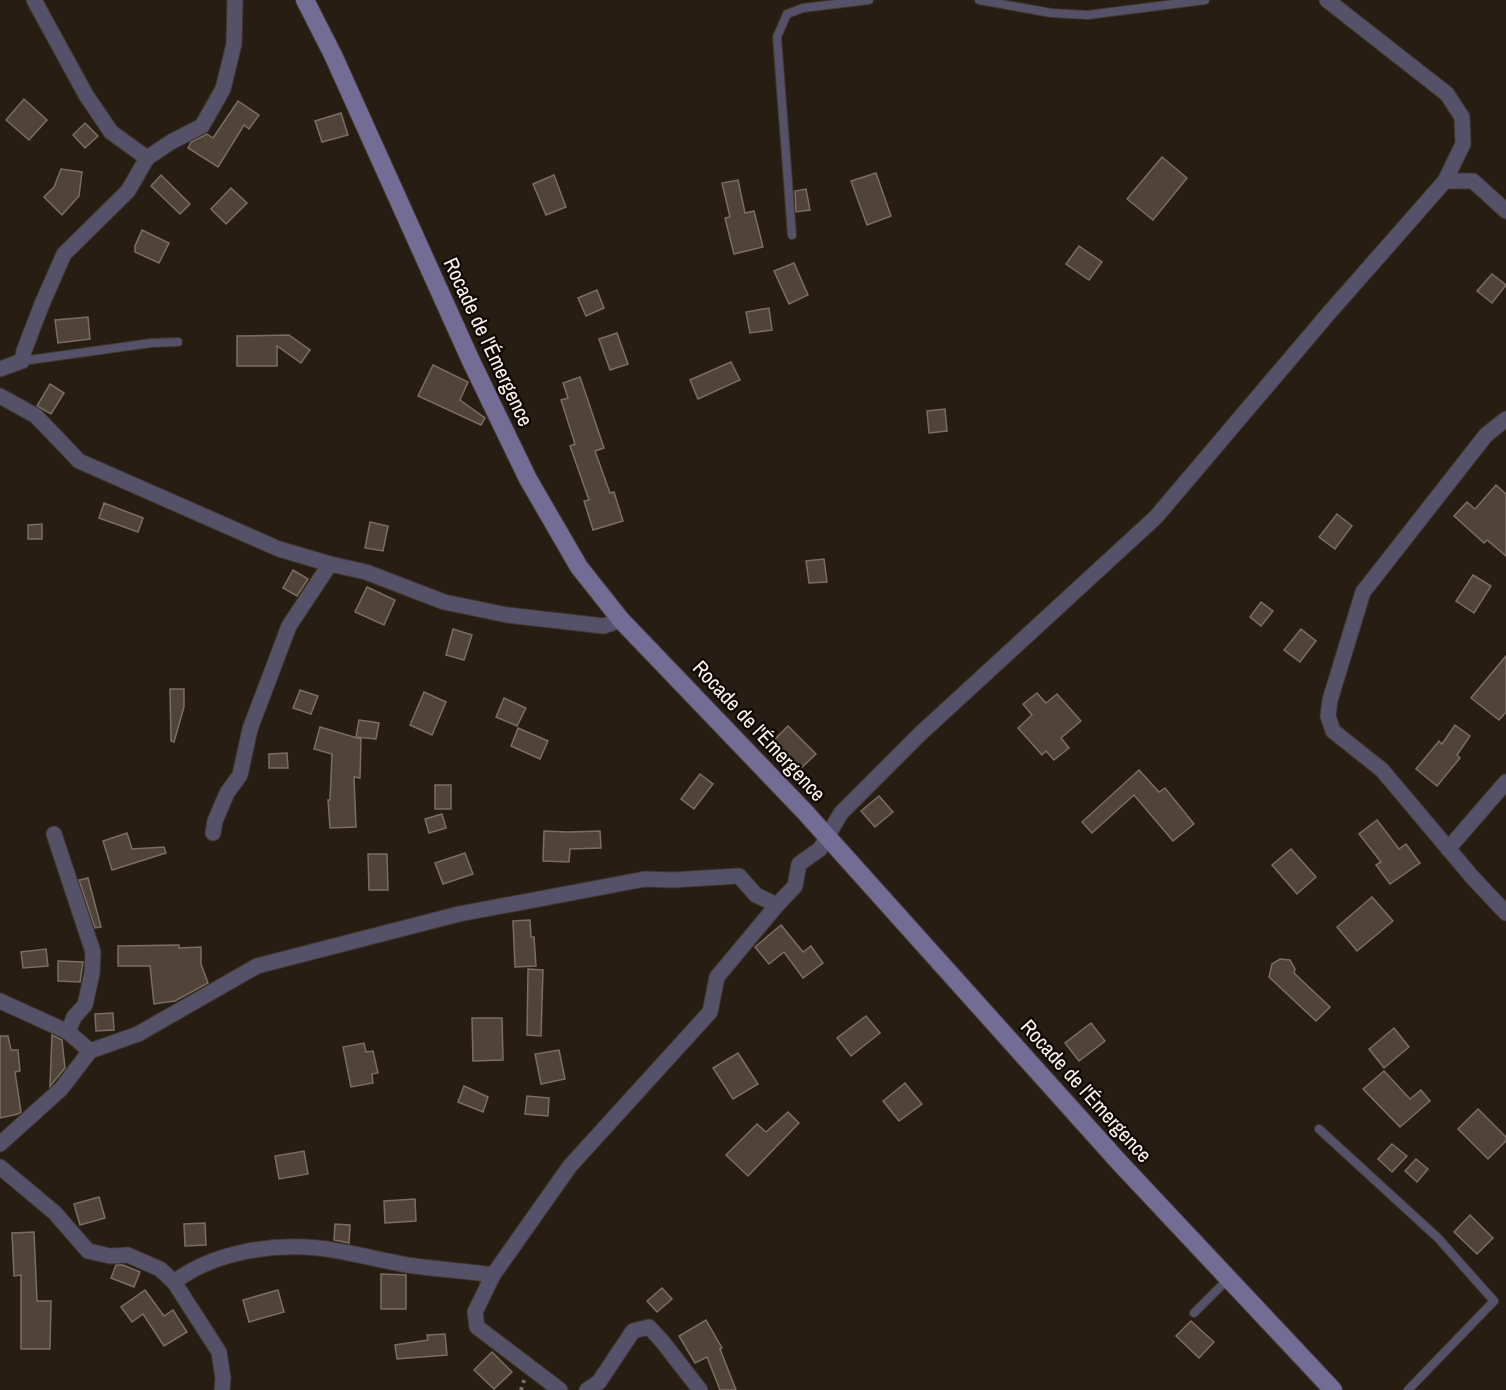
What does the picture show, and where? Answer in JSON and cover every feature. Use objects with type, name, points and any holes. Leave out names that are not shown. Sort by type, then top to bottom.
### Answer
[{"type":"street","points":[[34,0],[86,95],[111,132],[147,158]]},
{"type":"street","points":[[0,369],[22,362],[42,304],[64,254],[128,191],[147,158],[202,126],[223,89],[234,44],[235,0]]},
{"type":"street","name":"Rocade de l'Émergence","points":[[304,0],[333,55],[471,361],[528,479],[579,567],[621,620],[745,747],[1119,1162],[1333,1390]]},
{"type":"street","points":[[560,1390],[477,1327],[476,1312],[494,1275],[570,1166],[710,1012],[717,977],[795,886],[799,864],[820,849],[841,813],[920,734],[1156,517],[1329,313],[1445,181],[1463,144],[1462,117],[1447,94],[1327,0]]},
{"type":"street","points":[[1445,181],[1473,181],[1506,211]]},
{"type":"street","points":[[0,396],[36,416],[79,461],[269,545],[330,564],[366,572],[444,602],[507,615],[604,626],[621,620]]},
{"type":"street","points":[[1506,419],[1486,435],[1363,592],[1330,700],[1328,716],[1333,731],[1382,770],[1448,849],[1506,913]]},
{"type":"street","points":[[213,833],[215,821],[227,793],[240,775],[250,729],[289,626],[330,564]]},
{"type":"street","points":[[1448,849],[1506,782]]},
{"type":"street","points":[[54,834],[93,952],[92,973],[85,1005],[74,1017],[68,1032]]},
{"type":"street","points":[[0,1144],[61,1089],[90,1051],[138,1035],[257,966],[459,914],[645,879],[672,880],[739,876],[756,895],[777,905]]},
{"type":"street","points":[[0,1000],[68,1032],[90,1051]]},
{"type":"street","points":[[0,1167],[55,1213],[88,1251],[110,1256],[128,1255],[160,1269],[174,1282],[219,1352],[223,1378],[222,1390]]},
{"type":"street","points":[[174,1282],[189,1271],[220,1257],[281,1247],[318,1248],[428,1268],[494,1275]]},
{"type":"street","points":[[586,1390],[599,1382],[633,1331],[649,1327],[700,1390]]},
{"type":"lane","points":[[792,236],[777,37],[787,14],[803,8],[869,0]]},
{"type":"lane","points":[[979,0],[1051,13],[1088,15],[1205,0]]},
{"type":"lane","points":[[22,362],[152,343],[178,342]]},
{"type":"lane","points":[[1319,1129],[1438,1238],[1494,1301],[1408,1390]]},
{"type":"lane","points":[[1194,1313],[1229,1278]]},
{"type":"building","points":[[24,99],[47,120],[29,140],[6,120]]},
{"type":"building","points":[[238,101],[259,115],[249,129],[244,125],[218,167],[188,148],[191,142],[207,134],[213,138]]},
{"type":"building","points":[[341,113],[348,135],[322,142],[315,121]]},
{"type":"building","points":[[85,123],[98,136],[85,148],[73,135]]},
{"type":"building","points":[[1162,157],[1187,178],[1153,220],[1127,199]]},
{"type":"building","points":[[61,169],[82,172],[79,196],[62,215],[44,197],[54,187]]},
{"type":"building","points":[[876,173],[891,216],[867,225],[851,181]]},
{"type":"building","points":[[161,175],[190,204],[180,214],[151,186]]},
{"type":"building","points":[[554,175],[566,207],[546,215],[533,184]]},
{"type":"building","points":[[738,180],[745,213],[754,211],[763,247],[734,254],[725,218],[730,217],[722,183]]},
{"type":"building","points":[[231,188],[247,203],[226,224],[211,209]]},
{"type":"building","points":[[806,189],[810,210],[796,212],[795,191]]},
{"type":"building","points":[[142,230],[169,243],[159,263],[135,252],[135,246]]},
{"type":"building","points":[[1079,246],[1102,262],[1089,280],[1066,264]]},
{"type":"building","points":[[794,263],[808,295],[789,304],[774,271]]},
{"type":"building","points":[[1492,274],[1506,285],[1492,303],[1477,291]]},
{"type":"building","points":[[597,290],[604,308],[586,316],[578,298]]},
{"type":"building","points":[[769,308],[772,330],[750,333],[746,312]]},
{"type":"building","points":[[88,317],[90,339],[58,343],[55,320]]},
{"type":"building","points":[[617,333],[628,364],[610,370],[599,339]]},
{"type":"building","points":[[289,335],[310,350],[301,363],[277,346],[277,366],[237,366],[237,336]]},
{"type":"building","points":[[731,362],[740,380],[698,399],[690,380]]},
{"type":"building","points":[[433,365],[468,382],[460,400],[485,418],[481,425],[418,396]]},
{"type":"building","points":[[580,377],[604,448],[595,451],[610,493],[614,492],[623,521],[593,530],[584,501],[589,500],[570,446],[575,444],[561,400],[568,398],[563,383]]},
{"type":"building","points":[[50,384],[64,393],[51,414],[37,406]]},
{"type":"building","points":[[945,409],[947,431],[929,433],[927,411]]},
{"type":"building","points":[[1496,485],[1506,494],[1506,556],[1487,540],[1484,543],[1454,516],[1467,502],[1475,509]]},
{"type":"building","points":[[104,503],[143,518],[138,532],[99,518]]},
{"type":"building","points":[[1337,514],[1352,526],[1335,549],[1319,537]]},
{"type":"building","points":[[370,522],[388,526],[383,551],[365,548]]},
{"type":"building","points":[[42,524],[42,539],[28,539],[28,525]]},
{"type":"building","points":[[824,559],[827,582],[809,583],[806,561]]},
{"type":"building","points":[[293,570],[308,579],[297,596],[283,588]]},
{"type":"building","points":[[1473,575],[1491,586],[1474,613],[1456,601]]},
{"type":"building","points":[[367,587],[395,600],[384,625],[355,612]]},
{"type":"building","points":[[1261,602],[1273,611],[1261,626],[1250,617]]},
{"type":"building","points":[[453,629],[472,635],[464,660],[446,655]]},
{"type":"building","points":[[1301,629],[1316,641],[1300,662],[1284,650]]},
{"type":"building","points":[[1506,656],[1506,712],[1499,720],[1471,698]]},
{"type":"building","points":[[170,689],[184,689],[184,707],[174,742],[171,741]]},
{"type":"building","points":[[300,690],[318,696],[311,714],[293,708]]},
{"type":"building","points":[[424,692],[446,702],[432,735],[410,725]]},
{"type":"building","points":[[1037,693],[1046,703],[1057,694],[1081,721],[1061,738],[1069,748],[1054,760],[1046,751],[1042,755],[1018,728],[1032,715],[1023,704]]},
{"type":"building","points":[[504,698],[526,708],[517,726],[496,717]]},
{"type":"building","points":[[359,720],[379,723],[376,739],[356,737]]},
{"type":"building","points":[[1455,725],[1470,736],[1457,755],[1460,758],[1437,786],[1416,769],[1439,741],[1442,744]]},
{"type":"building","points":[[788,726],[816,754],[799,770],[771,743]]},
{"type":"building","points":[[320,727],[361,739],[360,778],[354,777],[356,827],[330,828],[328,800],[330,800],[332,754],[314,749]]},
{"type":"building","points":[[518,728],[548,741],[540,759],[511,746]]},
{"type":"building","points":[[287,753],[288,768],[269,768],[269,754]]},
{"type":"building","points":[[1139,770],[1159,792],[1165,788],[1194,824],[1173,841],[1134,795],[1092,833],[1082,822]]},
{"type":"building","points":[[700,774],[713,784],[694,809],[681,799]]},
{"type":"building","points":[[435,785],[451,785],[451,809],[435,809]]},
{"type":"building","points":[[879,796],[893,812],[875,827],[861,811]]},
{"type":"building","points":[[442,814],[446,828],[429,833],[425,819]]},
{"type":"building","points":[[1377,820],[1399,849],[1406,844],[1420,863],[1390,884],[1376,865],[1381,862],[1359,834]]},
{"type":"building","points":[[544,831],[600,831],[601,848],[570,849],[569,862],[543,861]]},
{"type":"building","points":[[127,833],[132,849],[164,847],[166,853],[112,870],[103,841]]},
{"type":"building","points":[[1291,849],[1316,877],[1297,894],[1272,865]]},
{"type":"building","points":[[465,853],[473,874],[443,884],[435,863]]},
{"type":"building","points":[[368,854],[387,854],[388,890],[369,890]]},
{"type":"building","points":[[88,878],[101,927],[95,928],[79,880]]},
{"type":"building","points":[[1372,897],[1393,921],[1357,951],[1337,927]]},
{"type":"building","points":[[530,920],[536,966],[515,967],[513,921]]},
{"type":"building","points":[[781,925],[803,952],[811,946],[823,963],[803,978],[784,952],[769,964],[755,947]]},
{"type":"building","points":[[179,945],[179,948],[201,947],[201,964],[208,983],[175,1001],[154,1004],[150,966],[118,966],[118,946]]},
{"type":"building","points":[[46,949],[48,966],[23,968],[21,952]]},
{"type":"building","points":[[1280,959],[1290,960],[1295,969],[1294,973],[1330,1007],[1316,1021],[1269,977],[1272,964]]},
{"type":"building","points":[[58,961],[83,962],[80,982],[58,981]]},
{"type":"building","points":[[528,969],[543,970],[541,1036],[527,1035]]},
{"type":"building","points":[[113,1013],[114,1030],[96,1031],[95,1014]]},
{"type":"building","points":[[866,1016],[880,1033],[851,1056],[837,1038]]},
{"type":"building","points":[[472,1018],[502,1018],[503,1060],[473,1061]]},
{"type":"building","points":[[1091,1023],[1105,1041],[1079,1061],[1065,1043]]},
{"type":"building","points":[[1394,1028],[1409,1047],[1384,1068],[1369,1049]]},
{"type":"building","points":[[52,1035],[62,1040],[65,1068],[50,1086]]},
{"type":"building","points":[[0,1036],[8,1036],[11,1050],[18,1050],[20,1071],[15,1072],[21,1112],[0,1118]]},
{"type":"building","points":[[364,1043],[366,1052],[373,1051],[378,1073],[372,1074],[373,1083],[351,1087],[343,1047]]},
{"type":"building","points":[[559,1050],[565,1079],[541,1084],[535,1054]]},
{"type":"building","points":[[738,1053],[758,1084],[733,1099],[713,1068]]},
{"type":"building","points":[[1384,1071],[1410,1099],[1421,1090],[1430,1101],[1400,1127],[1363,1089]]},
{"type":"building","points":[[905,1083],[922,1104],[899,1121],[883,1101]]},
{"type":"building","points":[[464,1086],[488,1097],[483,1112],[458,1102]]},
{"type":"building","points":[[527,1096],[549,1098],[548,1116],[525,1114]]},
{"type":"building","points":[[1478,1109],[1506,1137],[1506,1141],[1488,1159],[1458,1129]]},
{"type":"building","points":[[788,1112],[799,1123],[748,1176],[726,1155],[757,1124],[766,1132]]},
{"type":"building","points":[[1392,1144],[1407,1156],[1392,1172],[1378,1159]]},
{"type":"building","points":[[304,1151],[308,1174],[279,1179],[275,1156]]},
{"type":"building","points":[[1416,1159],[1428,1169],[1417,1182],[1405,1171]]},
{"type":"building","points":[[99,1197],[105,1218],[80,1225],[74,1204]]},
{"type":"building","points":[[415,1199],[416,1221],[385,1223],[384,1201]]},
{"type":"building","points":[[1470,1215],[1493,1238],[1477,1254],[1454,1232]]},
{"type":"building","points":[[205,1223],[206,1245],[185,1246],[184,1224]]},
{"type":"building","points":[[335,1224],[350,1225],[349,1243],[334,1240]]},
{"type":"building","points":[[34,1232],[37,1301],[51,1301],[50,1349],[21,1349],[21,1275],[14,1276],[12,1233]]},
{"type":"building","points":[[116,1265],[123,1265],[140,1272],[134,1287],[111,1278]]},
{"type":"building","points":[[381,1274],[406,1275],[406,1309],[381,1309]]},
{"type":"building","points":[[662,1288],[672,1299],[657,1312],[647,1301]]},
{"type":"building","points":[[145,1290],[164,1316],[173,1310],[187,1332],[164,1346],[143,1314],[132,1322],[121,1307]]},
{"type":"building","points":[[278,1290],[284,1312],[249,1322],[243,1300]]},
{"type":"building","points":[[706,1320],[722,1348],[720,1349],[736,1390],[720,1390],[707,1357],[695,1363],[679,1336]]},
{"type":"building","points":[[1191,1321],[1214,1342],[1199,1358],[1176,1336]]},
{"type":"building","points":[[445,1334],[447,1355],[397,1359],[395,1345],[428,1340],[427,1335]]},
{"type":"building","points":[[492,1352],[512,1372],[494,1389],[474,1370]]}]
